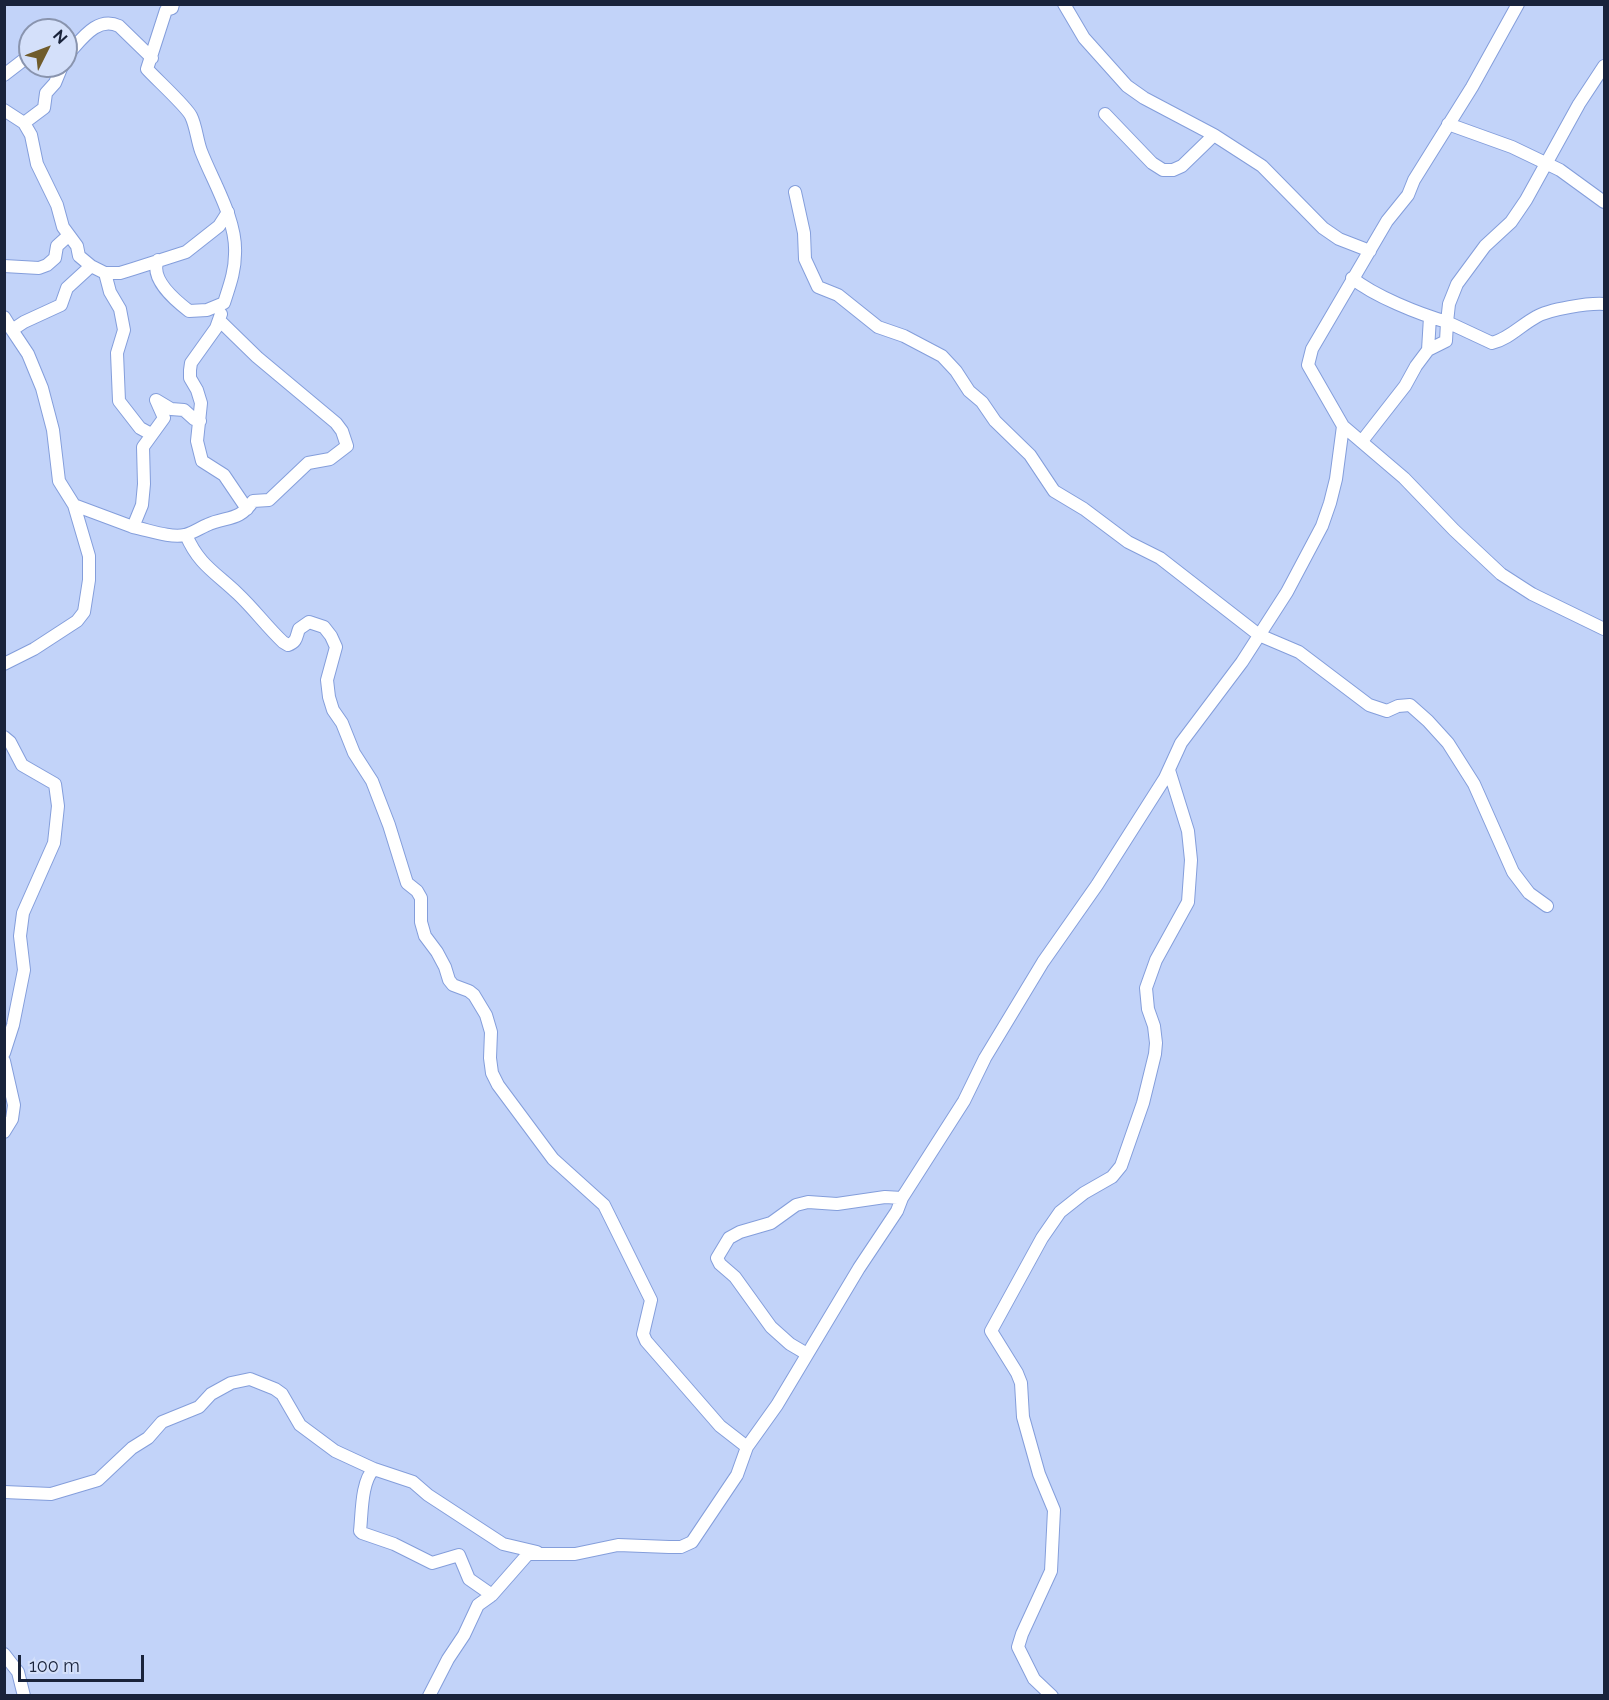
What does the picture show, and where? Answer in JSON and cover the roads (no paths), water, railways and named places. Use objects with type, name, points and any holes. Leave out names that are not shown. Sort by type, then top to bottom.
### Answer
[{"type":"street","points":[[173,4],[172,8],[166,10],[147,69],[191,116],[201,150],[228,212],[236,252],[233,276],[219,320],[212,335],[191,363],[189,370],[201,403],[197,441],[202,461],[224,475],[248,509]]},
{"type":"street","points":[[1064,4],[1084,38],[1127,86],[1144,98],[1214,135],[1262,166],[1323,228],[1339,239],[1370,251]]},
{"type":"street","points":[[1518,4],[1472,87],[1414,180],[1408,195],[1390,216],[1352,278],[1312,349],[1308,365],[1343,426],[1404,478],[1454,530],[1507,578],[1532,594],[1605,629]]},
{"type":"street","points":[[78,41],[92,28],[113,24],[119,26],[152,58]]},
{"type":"street","points":[[4,75],[18,64]]},
{"type":"street","points":[[1362,441],[1405,386],[1428,350],[1446,341],[1449,304],[1457,284],[1485,246],[1511,222],[1526,200],[1579,104],[1605,66]]},
{"type":"street","points":[[24,123],[44,108],[46,93],[57,78]]},
{"type":"street","points":[[4,110],[24,123],[31,135],[37,164],[54,197],[60,220],[68,236],[77,246],[80,257],[105,273],[120,273],[186,252],[219,226],[228,212]]},
{"type":"street","points":[[1105,114],[1152,163],[1163,170],[1173,170],[1182,166],[1214,135]]},
{"type":"street","points":[[1448,124],[1548,159],[1605,202]]},
{"type":"street","points":[[795,192],[804,233],[805,259],[818,287],[838,295],[878,327],[904,336],[942,356],[956,370],[969,391],[982,402],[995,421],[1030,455],[1054,491],[1084,509],[1128,542],[1160,558],[1259,635],[1299,652],[1369,705],[1387,711],[1398,706],[1410,705],[1448,743],[1474,784],[1513,872],[1529,892],[1548,906]]},
{"type":"street","points":[[4,266],[39,268],[47,265],[55,258],[57,246],[68,236]]},
{"type":"street","points":[[158,260],[155,269],[158,276],[174,298],[189,311],[207,310],[224,303]]},
{"type":"street","points":[[12,330],[61,305],[67,288],[91,266]]},
{"type":"street","points":[[105,273],[110,292],[120,309],[124,330],[117,353],[119,401],[140,428],[152,434]]},
{"type":"street","points":[[1352,278],[1363,287],[1492,343],[1503,339],[1540,315],[1590,303],[1605,304]]},
{"type":"street","points":[[4,317],[28,354],[42,388],[53,430],[58,479],[74,505],[89,556],[89,580],[84,612],[78,621],[34,649],[4,664]]},
{"type":"street","points":[[1428,350],[1430,317]]},
{"type":"street","points":[[74,505],[133,528],[186,535],[210,523],[232,519],[248,509],[252,501],[268,500],[308,463],[330,459],[346,446],[342,431],[336,423],[257,357],[219,320]]},
{"type":"street","points":[[133,528],[142,505],[144,484],[142,447],[164,418],[157,399],[171,409],[184,410],[200,421]]},
{"type":"street","points":[[429,1695],[464,1635],[478,1605],[492,1595],[528,1554],[575,1554],[618,1545],[681,1547],[692,1542],[737,1475],[747,1447],[777,1405],[859,1268],[897,1211],[902,1198],[964,1101],[985,1058],[1038,971],[1097,885],[1169,770],[1181,743],[1213,702],[1287,592],[1322,526],[1336,479],[1343,426]]},
{"type":"street","points":[[186,535],[192,549],[208,569],[238,593],[283,642],[288,645],[296,641],[299,629],[309,622],[319,624],[331,636],[336,647],[327,680],[333,710],[342,723],[354,753],[372,781],[407,883],[417,891],[421,898],[421,922],[425,936],[441,959],[449,980],[453,985],[474,995],[486,1015],[491,1032],[492,1073],[498,1085],[553,1159],[604,1205],[611,1216],[617,1235],[651,1300],[643,1334],[646,1341],[720,1426],[747,1447]]},
{"type":"street","points":[[4,737],[10,742],[22,765],[55,784],[58,806],[54,847],[23,913],[20,936],[24,970],[13,1025],[4,1053]]},
{"type":"street","points":[[1052,1695],[1034,1680],[1018,1647],[1051,1571],[1054,1510],[1039,1474],[1023,1417],[1021,1383],[991,1331],[1042,1238],[1060,1212],[1084,1193],[1112,1177],[1121,1166],[1140,1113],[1156,1043],[1146,988],[1164,943],[1188,902],[1191,860],[1188,831],[1169,770]]},
{"type":"street","points":[[4,1061],[14,1106],[12,1119],[4,1132]]},
{"type":"street","points":[[807,1354],[790,1344],[771,1327],[735,1277],[720,1264],[717,1258],[724,1246],[729,1238],[740,1232],[771,1223],[796,1205],[808,1202],[837,1204],[885,1197],[902,1198]]},
{"type":"street","points":[[4,1492],[51,1494],[98,1480],[132,1448],[148,1438],[162,1422],[199,1407],[211,1394],[231,1383],[250,1379],[282,1394],[300,1425],[335,1451],[374,1469],[413,1482],[428,1495],[503,1544],[542,1554]]},
{"type":"street","points":[[374,1469],[369,1474],[363,1497],[360,1531],[394,1544],[432,1563],[459,1555],[470,1579],[492,1595]]},
{"type":"street","points":[[4,1654],[18,1672],[24,1695]]}]
